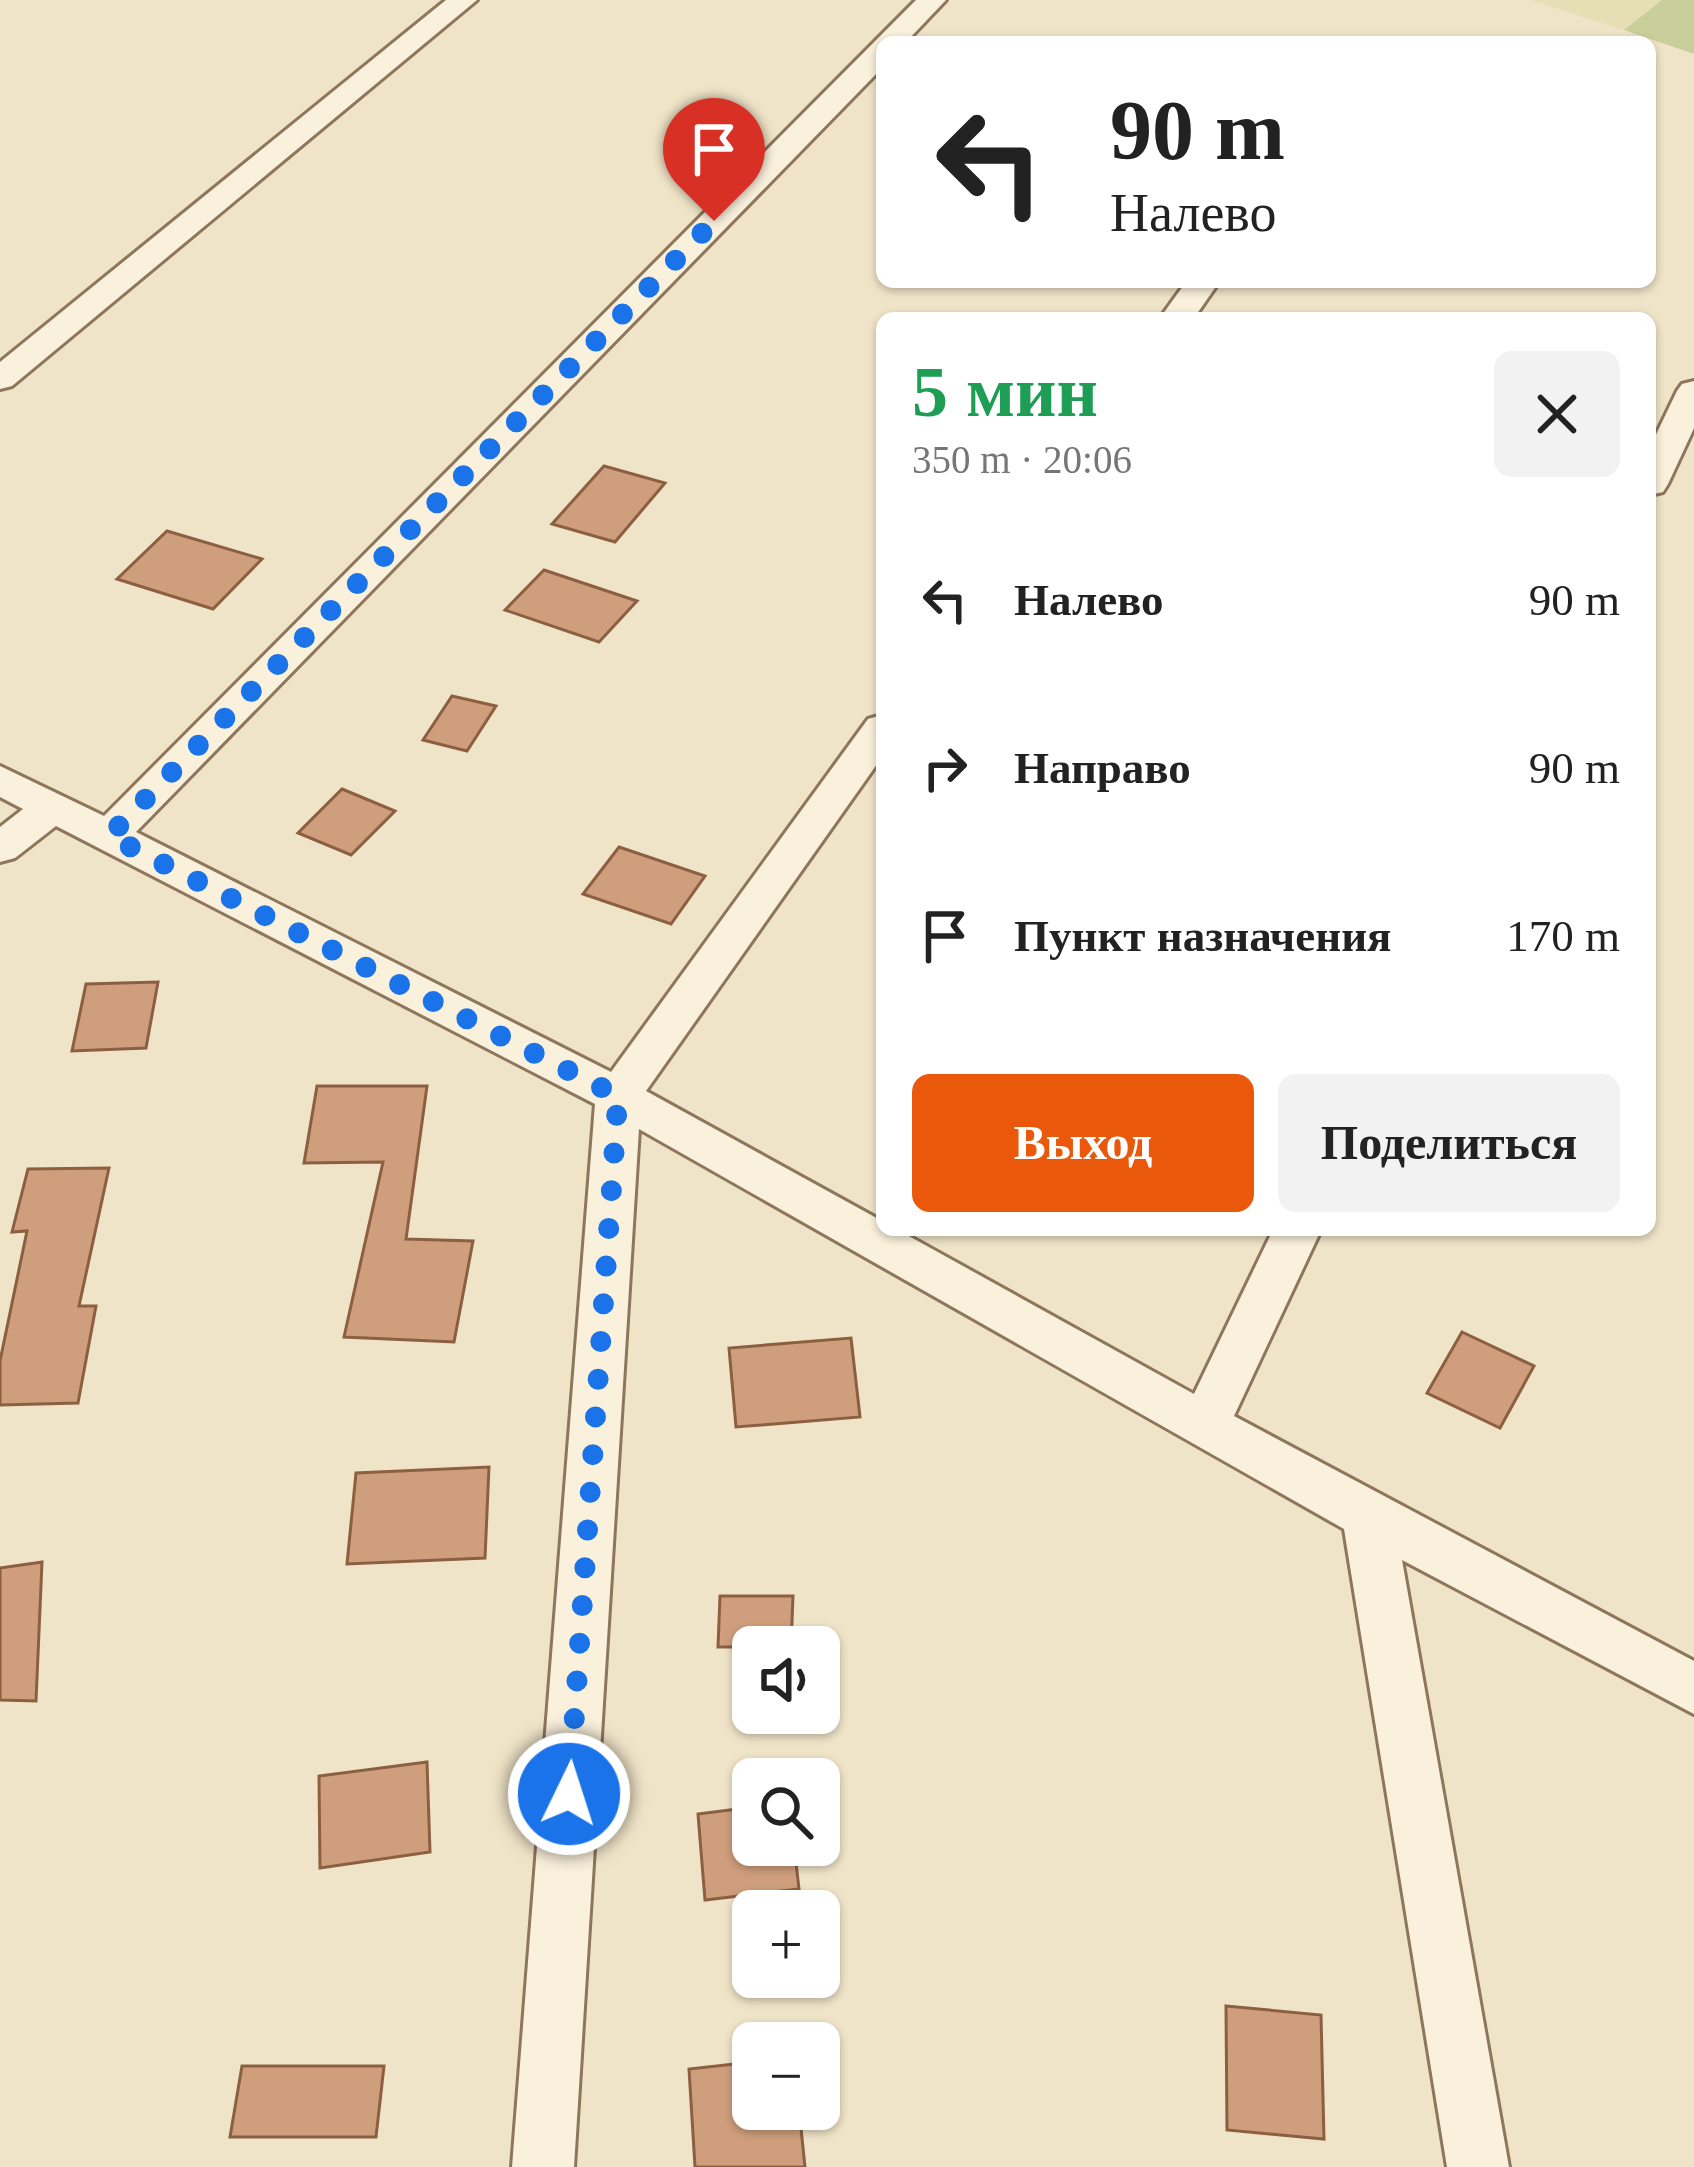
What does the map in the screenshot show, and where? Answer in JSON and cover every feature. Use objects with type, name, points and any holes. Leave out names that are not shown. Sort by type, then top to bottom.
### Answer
[{"type":"street","points":[[0,379],[464,0]]},
{"type":"street","points":[[896,36],[932,0]]},
{"type":"street","points":[[109,836],[876,57]]},
{"type":"street","points":[[1656,471],[1694,392]]},
{"type":"street","points":[[543,2167],[618,1096],[876,736]]},
{"type":"street","points":[[0,779],[618,1096],[1368,1516],[1694,1689]]},
{"type":"street","points":[[0,848],[53,807]]},
{"type":"street","points":[[1204,1424],[1294,1236]]},
{"type":"street","points":[[1368,1516],[1478,2167]]},
{"type":"shaded area","points":[[1530,0],[1662,0],[1624,30]]},
{"type":"green space","points":[[1662,0],[1694,0],[1694,54],[1656,41],[1656,36],[1624,30]]},
{"type":"building","points":[[604,466],[665,483],[615,542],[552,524]]},
{"type":"building","points":[[167,531],[262,559],[213,609],[117,579]]},
{"type":"building","points":[[544,570],[637,601],[599,642],[505,610]]},
{"type":"building","points":[[452,696],[496,706],[467,751],[423,740]]},
{"type":"building","points":[[342,789],[395,811],[351,855],[298,833]]},
{"type":"building","points":[[619,847],[705,876],[671,924],[583,894]]},
{"type":"building","points":[[158,982],[146,1048],[72,1051],[86,984]]},
{"type":"building","points":[[317,1086],[427,1086],[406,1239],[473,1241],[454,1342],[344,1337],[383,1162],[304,1163]]},
{"type":"building","points":[[109,1168],[79,1306],[96,1306],[78,1403],[0,1405],[0,1361],[27,1231],[12,1232],[28,1169]]},
{"type":"building","points":[[1462,1332],[1534,1366],[1500,1428],[1427,1393]]},
{"type":"building","points":[[851,1338],[860,1417],[736,1427],[729,1348]]},
{"type":"building","points":[[489,1467],[485,1558],[347,1564],[356,1473]]},
{"type":"building","points":[[42,1562],[36,1701],[0,1700],[0,1568]]},
{"type":"building","points":[[720,1596],[793,1596],[792,1626],[732,1626],[732,1647],[718,1647]]},
{"type":"building","points":[[427,1762],[430,1852],[320,1868],[319,1776]]},
{"type":"building","points":[[732,1810],[732,1866],[796,1866],[799,1889],[732,1890],[732,1897],[705,1900],[698,1814]]},
{"type":"building","points":[[1226,2006],[1321,2015],[1324,2139],[1227,2130]]},
{"type":"building","points":[[732,2064],[732,2130],[801,2130],[805,2167],[695,2167],[689,2069]]},
{"type":"building","points":[[242,2066],[384,2066],[376,2137],[230,2137]]},
{"type":"route","points":[[569,1794],[618,1096],[109,836],[714,221]]}]
